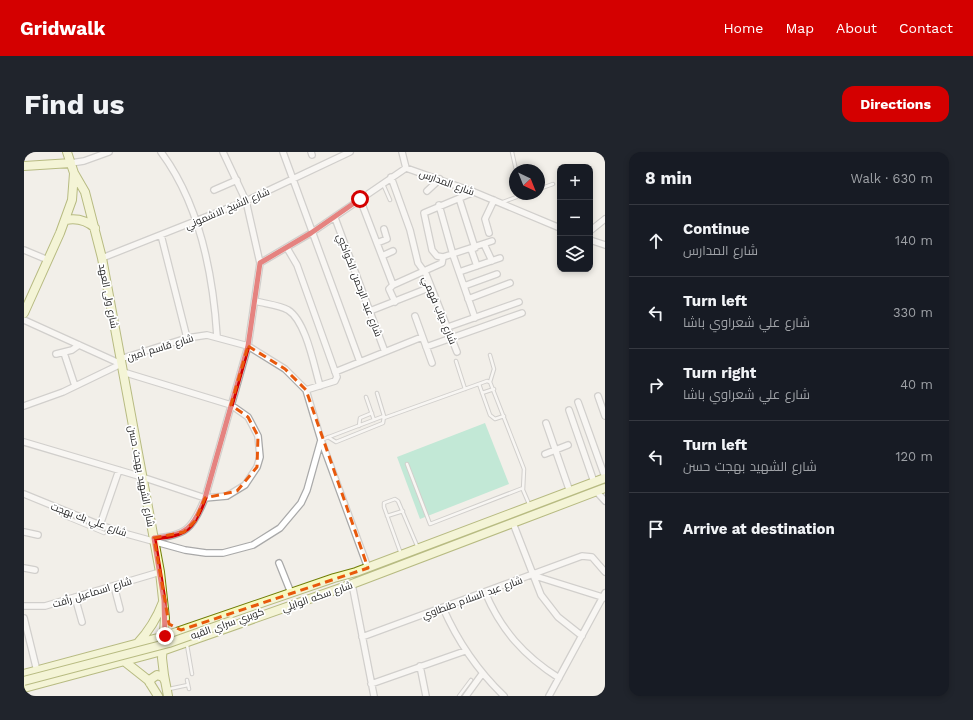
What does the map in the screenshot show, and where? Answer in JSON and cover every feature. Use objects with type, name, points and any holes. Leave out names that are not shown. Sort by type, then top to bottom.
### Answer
[{"type":"main road","points":[[24,313],[66,220],[72,200],[74,173],[67,152]]},
{"type":"main road","points":[[24,166],[71,163]]},
{"type":"main road","name":"شارع ولى العهد","points":[[74,173],[85,192],[95,228],[102,258],[121,365]]},
{"type":"main road","points":[[66,220],[84,221],[95,228]]},
{"type":"main road","name":"شارع الشهيد بهجت حسن","points":[[121,365],[160,572],[165,618],[165,636],[162,651]]},
{"type":"main road","name":"شارع سكه الوايلي","points":[[24,674],[165,636],[368,568],[605,478]]},
{"type":"main road","name":"شارع سكه الوايلي","points":[[24,688],[162,651],[352,584],[605,488]]},
{"type":"main road","name":"كوبري سراي القبه","points":[[24,681],[169,643],[336,585],[356,572]]},
{"type":"main road","points":[[137,644],[158,616],[164,600]]},
{"type":"main road","points":[[165,618],[175,628],[181,630]]},
{"type":"main road","points":[[162,651],[165,681],[168,693]]},
{"type":"main road","points":[[124,661],[150,683],[158,696]]},
{"type":"main road","points":[[150,683],[151,679],[157,675],[160,675],[165,681]]},
{"type":"street","points":[[71,163],[90,159],[109,152]]},
{"type":"street","points":[[161,152],[173,172],[195,221],[212,280],[217,336]]},
{"type":"street","points":[[154,540],[184,532],[195,521],[205,498],[248,346],[260,263],[246,201],[223,152]]},
{"type":"street","points":[[283,152],[311,233],[360,362]]},
{"type":"street","name":"شارع الشيخ الاشموني","points":[[102,258],[246,201],[350,152]]},
{"type":"street","points":[[402,152],[406,168]]},
{"type":"street","name":"شارع المدارس","points":[[260,263],[335,218],[391,177],[406,168],[474,192],[557,227]]},
{"type":"street","name":"شارع دياب فهمي","points":[[391,177],[410,230],[418,263],[431,287],[457,352]]},
{"type":"street","points":[[427,191],[440,179]]},
{"type":"street","points":[[214,190],[237,180]]},
{"type":"street","points":[[395,302],[389,289],[393,285],[442,263],[440,256],[432,250],[424,217],[425,211],[474,192]]},
{"type":"street","points":[[458,198],[477,266]]},
{"type":"street","points":[[360,199],[393,285]]},
{"type":"street","points":[[489,233],[485,219],[494,200]]},
{"type":"street","points":[[439,205],[453,255],[474,318]]},
{"type":"street","name":"شارع عبد الرحمن الكواكبي","points":[[335,218],[385,352]]},
{"type":"street","points":[[593,229],[605,219]]},
{"type":"street","points":[[377,244],[387,239],[384,229]]},
{"type":"street","points":[[160,235],[187,338]]},
{"type":"street","points":[[593,241],[605,245]]},
{"type":"street","points":[[440,256],[453,255],[492,242]]},
{"type":"street","points":[[484,244],[492,261]]},
{"type":"street","points":[[287,248],[297,265],[337,379],[306,390]]},
{"type":"street","points":[[24,250],[48,260]]},
{"type":"street","points":[[382,256],[393,251]]},
{"type":"street","points":[[459,272],[500,258]]},
{"type":"street","points":[[464,286],[497,274]]},
{"type":"street","points":[[468,299],[510,283]]},
{"type":"street","points":[[370,312],[431,287]]},
{"type":"street","points":[[255,301],[284,308],[295,317],[306,342],[320,386]]},
{"type":"street","points":[[448,327],[519,302]]},
{"type":"street","points":[[426,347],[522,313]]},
{"type":"street","points":[[415,316],[432,363]]},
{"type":"street","points":[[24,320],[121,365],[231,405],[248,417],[258,436],[260,452],[257,467],[245,485],[227,496],[205,498],[142,477],[24,442]]},
{"type":"street","points":[[467,321],[471,331]]},
{"type":"street","name":"شارع قاسم أمين","points":[[24,406],[187,338],[207,335],[217,336],[248,346],[285,369],[306,390],[321,440],[368,568]]},
{"type":"street","points":[[335,372],[422,337]]},
{"type":"street","points":[[56,354],[64,353],[80,345]]},
{"type":"street","points":[[64,353],[75,386]]},
{"type":"street","points":[[598,396],[605,416]]},
{"type":"street","points":[[578,402],[605,478]]},
{"type":"street","points":[[569,410],[594,482]]},
{"type":"street","points":[[546,423],[570,492]]},
{"type":"street","points":[[154,540],[185,550],[206,553],[222,553],[238,550],[267,537],[280,528],[300,503],[307,490],[321,440]]},
{"type":"street","points":[[545,454],[568,445]]},
{"type":"street","points":[[100,525],[119,470]]},
{"type":"street","points":[[596,491],[605,501]]},
{"type":"street","name":"شارع علي بك بهجت","points":[[24,494],[87,523],[100,525],[154,540]]},
{"type":"street","points":[[513,523],[541,595],[558,617],[582,636]]},
{"type":"street","points":[[24,532],[38,535]]},
{"type":"street","name":"شارع عبد السلام طنطاوي","points":[[362,637],[582,556],[592,557],[605,572]]},
{"type":"street","points":[[279,563],[291,593]]},
{"type":"street","points":[[24,568],[35,570]]},
{"type":"street","name":"شارع اسماعيل رأفت","points":[[24,606],[44,606],[160,572]]},
{"type":"street","points":[[532,575],[604,596],[549,696]]},
{"type":"street","points":[[352,584],[374,696]]},
{"type":"street","points":[[114,586],[120,609]]},
{"type":"street","points":[[485,592],[493,611],[515,643],[543,668],[559,678]]},
{"type":"street","points":[[75,597],[82,622]]},
{"type":"street","points":[[443,608],[465,651],[497,693],[504,696]]},
{"type":"street","points":[[24,618],[37,671]]},
{"type":"street","points":[[371,684],[465,651]]},
{"type":"street","points":[[420,666],[426,696]]},
{"type":"street","points":[[466,696],[470,686],[482,674]]},
{"type":"lane","points":[[512,152],[515,164]]},
{"type":"lane","points":[[383,183],[390,200]]},
{"type":"lane","points":[[545,187],[553,184]]},
{"type":"lane","points":[[501,203],[509,200]]},
{"type":"lane","points":[[490,355],[494,368],[490,382],[524,469],[523,488],[530,506]]},
{"type":"lane","points":[[456,362],[465,389]]},
{"type":"lane","points":[[321,440],[374,420],[479,384],[490,382]]},
{"type":"lane","points":[[479,384],[491,417],[494,419],[504,416]]},
{"type":"lane","points":[[482,393],[494,389]]},
{"type":"lane","points":[[328,438],[336,442],[380,424],[384,417],[377,393]]},
{"type":"lane","points":[[366,397],[374,420]]},
{"type":"lane","points":[[359,426],[360,418],[372,413]]},
{"type":"lane","points":[[406,464],[430,524],[523,488]]},
{"type":"lane","points":[[402,555],[384,505],[392,499],[398,501],[418,548]]},
{"type":"lane","points":[[387,516],[402,511]]},
{"type":"lane","points":[[63,516],[87,523],[104,533]]},
{"type":"lane","points":[[187,642],[192,674]]},
{"type":"lane","points":[[187,680],[189,689]]},
{"type":"lane","points":[[459,696],[470,686],[471,680]]},
{"type":"lane","points":[[168,693],[188,685]]},
{"type":"highlighted area","points":[[248,346],[285,369],[306,390],[368,568],[181,630],[169,624],[154,538],[184,532],[195,521],[205,498],[237,491],[257,467],[258,436],[248,417],[231,405]]},
{"type":"green space","points":[[485,423],[509,484],[420,519],[397,457]]},
{"type":"route","points":[[165,636],[164,600],[154,538],[177,536],[190,527],[199,514],[205,498],[248,346],[260,263],[335,218],[360,199]]}]
